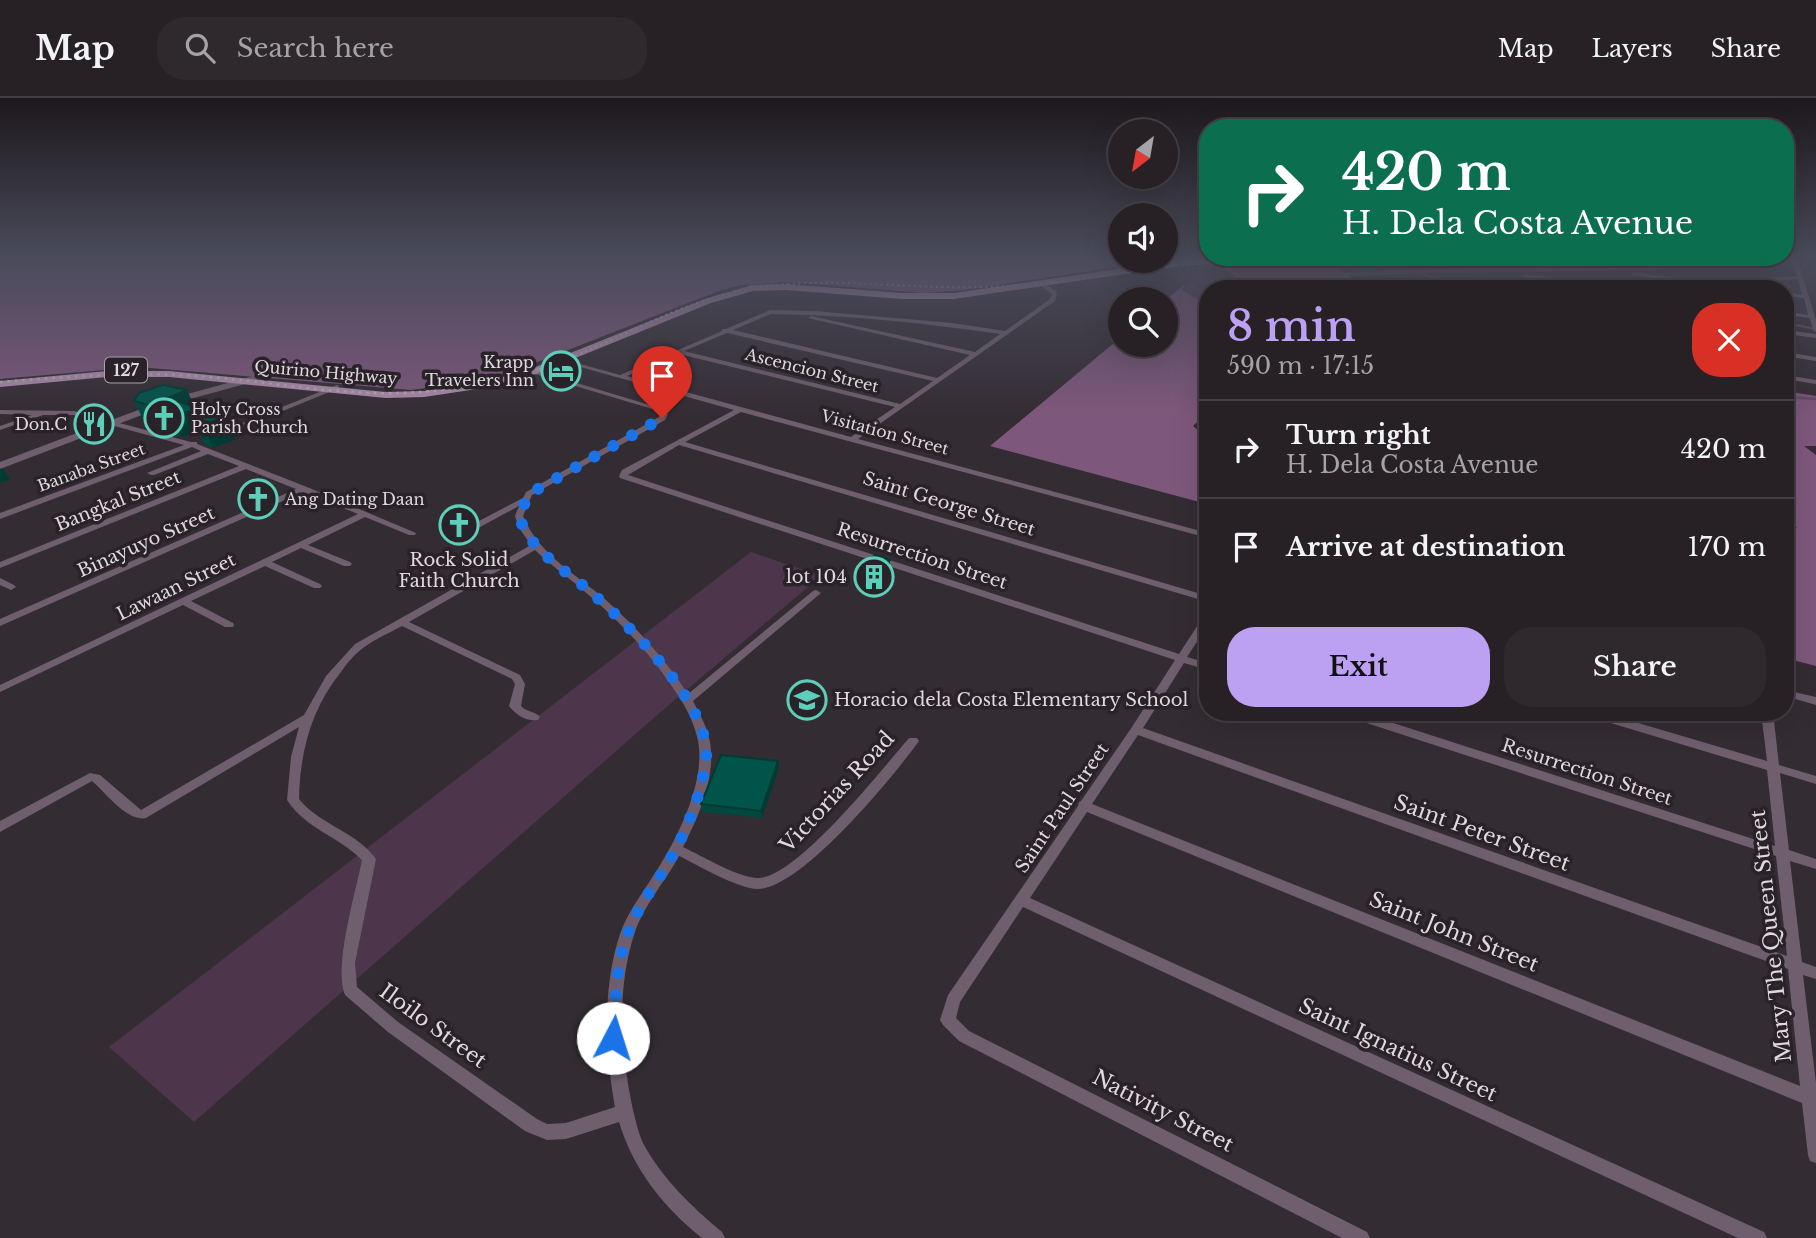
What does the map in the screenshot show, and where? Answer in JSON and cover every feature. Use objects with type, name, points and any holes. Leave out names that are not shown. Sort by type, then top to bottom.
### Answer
[{"type":"main road","name":"Quirino Highway","points":[[0,382],[138,373],[249,380],[386,395],[424,394],[484,385],[529,371],[683,311]]},
{"type":"street","points":[[852,440],[1037,311]]},
{"type":"street","points":[[1810,311],[1816,330]]},
{"type":"street","points":[[780,312],[976,354]]},
{"type":"street","points":[[620,377],[763,313],[952,325],[1006,333]]},
{"type":"street","points":[[1794,314],[1812,317]]},
{"type":"street","points":[[724,330],[938,380]]},
{"type":"street","points":[[1794,333],[1816,336]]},
{"type":"street","name":"Ascencion Street","points":[[675,351],[901,406]]},
{"type":"street","points":[[1794,355],[1816,359]]},
{"type":"street","name":"Visitation Street","points":[[558,360],[1199,534]]},
{"type":"street","points":[[455,537],[525,500],[544,485],[662,418],[664,414],[661,410],[529,371]]},
{"type":"street","points":[[1794,378],[1816,382]]},
{"type":"street","points":[[0,467],[179,398],[249,380]]},
{"type":"street","name":"Banaba Street","points":[[0,516],[334,389]]},
{"type":"street","points":[[0,428],[51,410]]},
{"type":"street","points":[[0,412],[51,410],[84,415],[192,444],[412,533]]},
{"type":"street","points":[[680,443],[740,410]]},
{"type":"street","name":"Resurrection Street","points":[[680,443],[625,472],[623,476],[1199,664]]},
{"type":"street","name":"Saint George Street","points":[[680,443],[1199,596]]},
{"type":"street","points":[[151,473],[209,451]]},
{"type":"street","points":[[135,466],[160,477]]},
{"type":"street","name":"Bangkal Street","points":[[0,565],[247,466]]},
{"type":"street","name":"Binayuyo Street","points":[[0,623],[304,489]]},
{"type":"street","points":[[525,500],[519,516],[527,536],[594,596],[660,662],[689,699],[704,739],[706,756],[699,791],[676,849],[627,933],[613,1038],[632,1136],[653,1173],[677,1202],[716,1238]]},
{"type":"street","name":"Lawaan Street","points":[[0,689],[365,514]]},
{"type":"street","points":[[301,545],[346,564]]},
{"type":"street","points":[[277,736],[301,739],[324,684],[359,646],[536,546]]},
{"type":"street","points":[[264,562],[317,586]]},
{"type":"street","points":[[0,581],[11,587]]},
{"type":"street","points":[[689,699],[816,593]]},
{"type":"street","points":[[184,601],[229,625]]},
{"type":"street","points":[[401,622],[516,677],[520,684],[515,705],[520,712],[534,717]]},
{"type":"street","name":"Saint Paul Street","points":[[948,1020],[953,999],[1136,730],[1199,630]]},
{"type":"street","points":[[1794,695],[1816,701]]},
{"type":"street","points":[[0,827],[90,777],[96,778],[135,813],[142,815],[310,716]]},
{"type":"street","name":"Resurrection Street","points":[[1374,721],[1816,864]]},
{"type":"street","points":[[1618,721],[1816,780]]},
{"type":"street","name":"Mary The Queen Street","points":[[1768,721],[1816,1154]]},
{"type":"street","name":"Saint Peter Street","points":[[1136,730],[1816,973]]},
{"type":"street","name":"Iloilo Street","points":[[301,739],[293,800],[304,814],[358,848],[369,859],[348,963],[350,990],[393,1027],[531,1125],[547,1132],[566,1131],[626,1112]]},
{"type":"street","name":"Victorias Road","points":[[676,849],[755,884],[772,884],[798,865],[847,817],[913,741]]},
{"type":"street","name":"Saint John Street","points":[[1083,805],[1810,1098]]},
{"type":"street","name":"Saint Ignatius Street","points":[[1021,900],[1758,1238]]},
{"type":"street","name":"Nativity Street","points":[[948,1020],[964,1036],[1361,1238]]},
{"type":"shaded area","points":[[0,311],[667,311],[512,372],[476,381],[411,390],[139,367],[0,379]]},
{"type":"shaded area","points":[[1178,311],[1199,311],[1199,420],[1193,426],[1199,431],[1199,502],[990,446],[1108,348],[1108,357],[1178,357]]},
{"type":"shaded area","points":[[1794,392],[1816,396],[1816,446],[1804,446],[1816,455],[1816,666],[1794,660],[1794,529],[1797,528],[1794,524]]},
{"type":"shaded area","points":[[751,552],[821,576],[656,716],[194,1122],[109,1047]]},
{"type":"building","points":[[163,385],[187,390],[167,398],[200,409],[171,415],[161,412],[167,410],[134,401],[139,393]]},
{"type":"building","points":[[215,413],[226,417],[203,425],[193,421]]},
{"type":"building","points":[[875,555],[890,560],[872,575],[857,570]]},
{"type":"building","points":[[721,755],[778,761],[761,811],[701,804]]},
{"type":"waterway","points":[[1794,325],[1816,329]]},
{"type":"waterway","points":[[1794,398],[1816,399]]},
{"type":"railway","points":[[544,367],[676,311]]},
{"type":"railway","points":[[0,382],[148,374],[394,393],[459,388],[544,367]]},
{"type":"railway","points":[[539,369],[544,367]]},
{"type":"place","name":"Krapp Travelers Inn","points":[[561,371]]},
{"type":"place","name":"Holy Cross Parish Church","points":[[164,418]]},
{"type":"place","name":"Don.C","points":[[94,424]]},
{"type":"place","name":"Ang Dating Daan","points":[[258,499]]},
{"type":"place","name":"Rock Solid Faith Church","points":[[459,525]]},
{"type":"place","name":"lot 104","points":[[874,577]]},
{"type":"place","name":"Horacio dela Costa Elementary School","points":[[807,700]]},
{"type":"route","points":[[613,1038],[619,976],[627,933],[676,849],[689,818],[703,773],[706,756],[704,739],[689,699],[660,662],[589,591],[536,546],[523,529],[519,516],[529,494],[662,418]]}]
